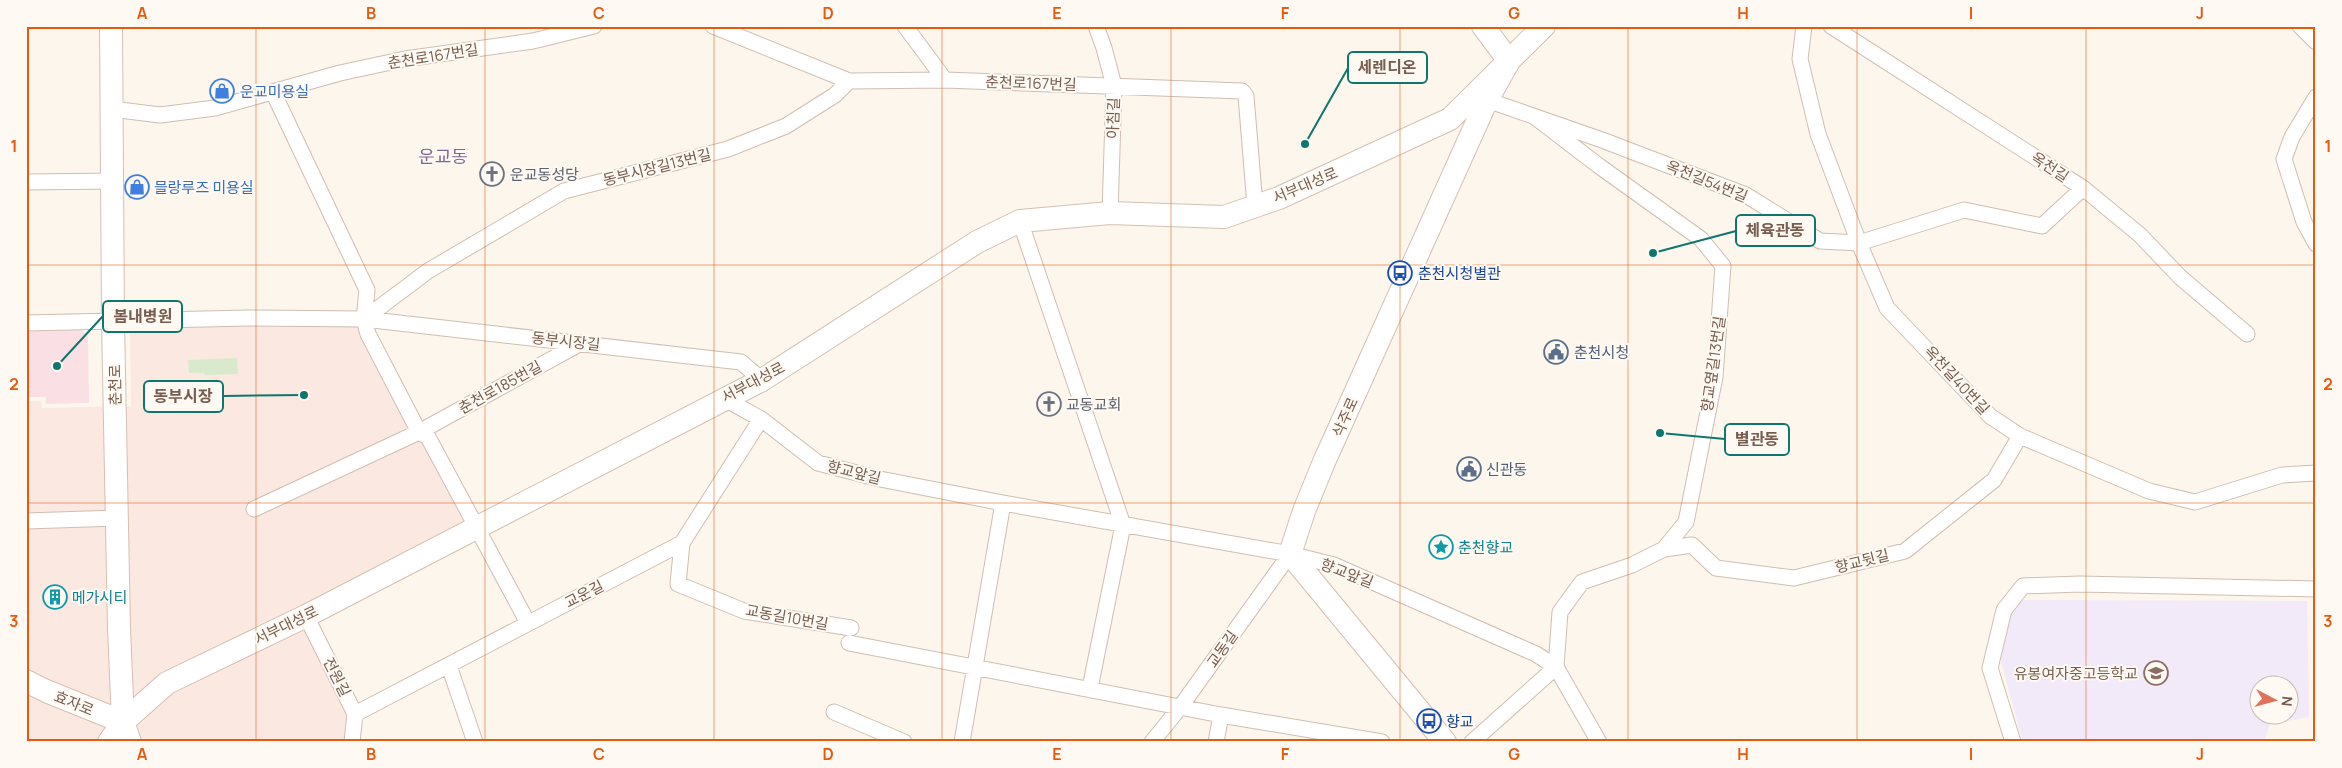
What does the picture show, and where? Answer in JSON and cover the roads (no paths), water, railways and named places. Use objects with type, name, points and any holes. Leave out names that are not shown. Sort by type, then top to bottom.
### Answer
[{"type":"street","name":"춘천로","points":[[111,26],[113,321],[126,732]]},
{"type":"street","name":"춘천로167번길","points":[[112,109],[160,115],[216,108],[340,73],[405,59],[533,41],[594,26]]},
{"type":"street","name":"춘천로167번길","points":[[713,26],[849,81],[945,80],[1242,91],[1246,96],[1255,206]]},
{"type":"street","points":[[905,26],[945,80]]},
{"type":"street","name":"아침길","points":[[1096,26],[1114,86],[1110,213]]},
{"type":"street","points":[[1483,26],[1509,61]]},
{"type":"street","name":"서부대성로","points":[[110,742],[126,732],[168,683],[306,616],[478,528],[723,398],[762,380],[977,242],[1020,221],[1110,213],[1224,217],[1279,198],[1450,119],[1544,26]]},
{"type":"street","name":"옥천길40번길","points":[[1804,26],[1800,59],[1818,134],[1859,243],[1887,308],[1990,416],[2020,436],[2149,491],[2195,502],[2282,475],[2316,473]]},
{"type":"street","name":"옥천길","points":[[1831,26],[2083,188],[2140,235],[2180,277],[2247,334]]},
{"type":"street","points":[[2300,26],[2316,42]]},
{"type":"street","name":"삭주로","points":[[1290,554],[1304,511],[1324,462],[1488,100],[1509,61]]},
{"type":"street","name":"동부시장길13번길","points":[[364,319],[428,271],[564,191],[728,150],[786,126],[835,95],[849,81]]},
{"type":"street","points":[[273,92],[367,290],[364,319],[368,334],[419,432],[428,437],[528,623]]},
{"type":"street","points":[[2316,97],[2292,137],[2284,159],[2304,222],[2316,244]]},
{"type":"street","name":"옥천길54번길","points":[[1488,100],[1746,195],[1820,241],[1859,243],[1964,210],[2042,226],[2083,188]]},
{"type":"street","name":"향교옆길13번길","points":[[1536,117],[1599,166],[1701,238],[1724,266],[1715,377],[1686,522],[1664,549],[1632,565],[1582,582],[1560,612],[1556,667]]},
{"type":"street","points":[[26,182],[113,181]]},
{"type":"street","points":[[1020,221],[1123,525],[1090,688]]},
{"type":"street","name":"동부시장길","points":[[26,323],[364,319],[581,342],[740,362],[762,380]]},
{"type":"street","name":"춘천로185번길","points":[[254,509],[419,432],[581,342]]},
{"type":"street","name":"향교앞길","points":[[723,398],[760,419],[818,464],[1002,503],[1290,554],[1334,565],[1536,654],[1556,667]]},
{"type":"street","points":[[682,543],[760,419]]},
{"type":"street","name":"향교뒷길","points":[[1664,549],[1692,545],[1716,568],[1794,578],[1905,551],[1994,480],[2020,436]]},
{"type":"street","points":[[962,742],[1002,503]]},
{"type":"street","points":[[26,521],[118,518]]},
{"type":"street","name":"교운길","points":[[355,714],[682,543]]},
{"type":"street","name":"교동길10번길","points":[[682,543],[678,584],[744,611],[976,666],[1343,738],[1382,742]]},
{"type":"street","points":[[1290,554],[1445,742]]},
{"type":"street","name":"교동길","points":[[1152,742],[1181,706],[1290,554]]},
{"type":"street","points":[[2013,742],[1990,668],[2004,610],[2023,586],[2080,584],[2316,589]]},
{"type":"street","name":"전원길","points":[[306,616],[355,714],[352,742]]},
{"type":"street","points":[[449,666],[475,742]]},
{"type":"street","points":[[1472,742],[1556,667],[1599,742]]},
{"type":"street","name":"효자로","points":[[26,681],[126,732]]},
{"type":"street","points":[[834,712],[904,742]]},
{"type":"street","points":[[1216,742],[1221,715]]},
{"type":"place","name":"운교미용실","points":[[222,91]]},
{"type":"place","name":"세렌디온","points":[[1305,144]]},
{"type":"place","name":"운교동성당","points":[[492,174]]},
{"type":"place","name":"믈랑루즈 미용실","points":[[137,187]]},
{"type":"place","name":"체육관동","points":[[1653,253]]},
{"type":"place","name":"춘천시청별관","points":[[1400,273]]},
{"type":"place","name":"춘천시청","points":[[1556,352]]},
{"type":"place","name":"봄내병원","points":[[57,366]]},
{"type":"place","name":"동부시장","points":[[304,395]]},
{"type":"place","name":"교동교회","points":[[1049,404]]},
{"type":"place","name":"별관동","points":[[1660,433]]},
{"type":"place","name":"신관동","points":[[1469,469]]},
{"type":"place","name":"춘천향교","points":[[1441,547]]},
{"type":"place","name":"메가시티","points":[[55,597]]},
{"type":"place","name":"유봉여자중고등학교","points":[[2156,673]]},
{"type":"place","name":"향교","points":[[1429,721]]},
{"type":"district","name":"운교동","points":[[443,156]]}]
